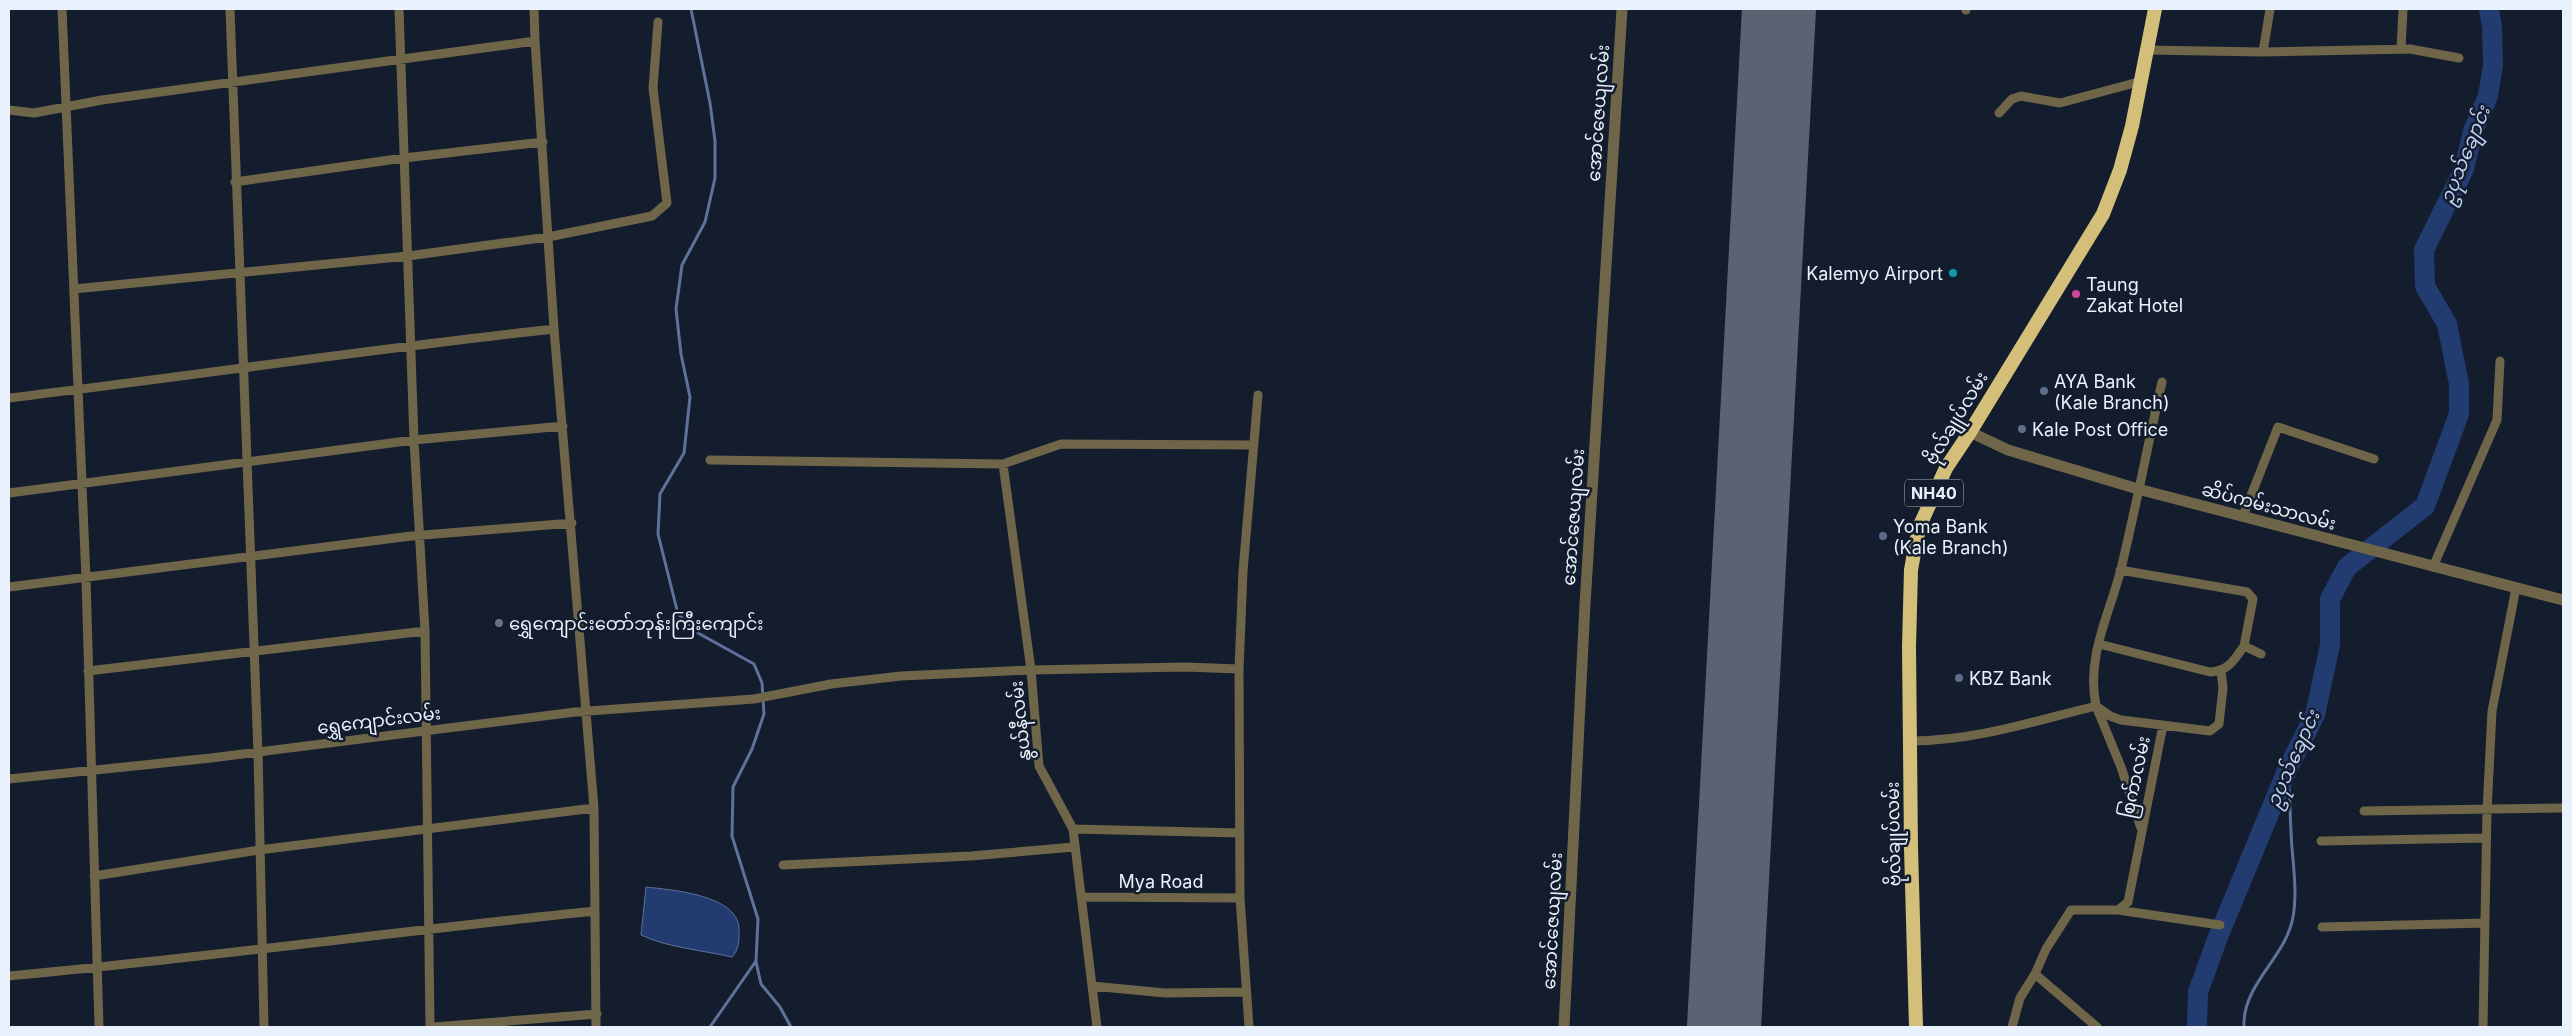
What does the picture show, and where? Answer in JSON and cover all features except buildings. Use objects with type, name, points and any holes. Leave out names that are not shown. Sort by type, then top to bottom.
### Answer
[{"type":"highway","name":"ဗိုလ်ချုပ်လမ်း","points":[[1916,1027],[1910,848],[1911,579],[1916,542],[1921,523],[1946,468],[2103,214],[2126,148],[2142,81],[2155,9]]},
{"type":"street","points":[[62,9],[86,578],[90,769],[99,1027]]},
{"type":"street","points":[[230,9],[235,182],[258,752],[264,1027]]},
{"type":"street","points":[[399,9],[410,345],[425,631],[430,1027]]},
{"type":"street","points":[[534,9],[554,329],[572,523],[594,808],[596,1027]]},
{"type":"street","name":"အောင်ဇေယျလမ်း","points":[[1564,1027],[1585,604],[1622,9]]},
{"type":"street","points":[[2263,52],[2270,9]]},
{"type":"street","points":[[2401,49],[2403,9]]},
{"type":"street","points":[[74,289],[240,271],[408,256],[548,237],[652,216],[667,203],[653,88],[658,22]]},
{"type":"street","points":[[9,110],[34,113],[102,100],[535,41]]},
{"type":"street","points":[[2147,50],[2263,52],[2410,49],[2459,58]]},
{"type":"street","points":[[1999,113],[2012,99],[2021,96],[2060,103],[2142,81]]},
{"type":"street","points":[[235,182],[404,158],[543,142]]},
{"type":"street","points":[[9,398],[243,369],[410,345],[554,329]]},
{"type":"street","points":[[2434,567],[2497,420],[2500,361]]},
{"type":"street","points":[[2141,829],[2121,767],[2096,706],[2093,689],[2094,660],[2120,570],[2162,382]]},
{"type":"street","points":[[1249,1027],[1245,992],[1240,898],[1238,670],[1243,571],[1258,395]]},
{"type":"street","points":[[9,494],[246,464],[414,440],[563,426]]},
{"type":"street","points":[[2243,516],[2278,427],[2374,459]]},
{"type":"street","name":"ဆိပ်ကမ်းသာလမ်း","points":[[1970,432],[2008,450],[2138,489],[2563,600]]},
{"type":"street","points":[[710,460],[1003,464],[1061,444],[1254,445]]},
{"type":"street","name":"နွယ်နီလမ်း","points":[[1003,464],[1031,670],[1039,766],[1073,829],[1096,1027]]},
{"type":"street","points":[[9,587],[420,536],[572,523]]},
{"type":"street","points":[[2099,644],[2210,672],[2228,668],[2244,646],[2253,606],[2253,599],[2246,592],[2120,570]]},
{"type":"street","points":[[2483,1027],[2486,838],[2492,711],[2516,588]]},
{"type":"street","points":[[88,671],[254,653],[425,631]]},
{"type":"street","points":[[2244,646],[2260,654]]},
{"type":"street","name":"ရွှေကျောင်းလမ်း","points":[[9,779],[258,752],[586,710],[754,699],[831,684],[900,676],[1031,670],[1185,668],[1238,670]]},
{"type":"street","points":[[2163,725],[2210,731],[2216,729],[2223,688],[2221,671]]},
{"type":"street","points":[[1911,741],[1942,741],[1981,735],[2096,706]]},
{"type":"street","name":"စြက်ာလမ်း","points":[[2096,706],[2110,716],[2121,720],[2163,725],[2141,829],[2133,886],[2128,902],[2118,910]]},
{"type":"street","points":[[94,876],[259,850],[594,808]]},
{"type":"street","points":[[2364,811],[2487,811],[2563,808]]},
{"type":"street","points":[[1073,829],[1240,833]]},
{"type":"street","points":[[2321,841],[2486,838]]},
{"type":"street","points":[[782,865],[961,856],[1074,847]]},
{"type":"street","name":"Mya Road","points":[[1081,896],[1240,898]]},
{"type":"street","points":[[2012,1027],[2020,998],[2035,974],[2046,949],[2071,910],[2118,910],[2220,925]]},
{"type":"street","points":[[9,976],[261,950],[428,928],[594,911]]},
{"type":"street","points":[[2322,927],[2485,923]]},
{"type":"street","points":[[2035,974],[2097,1027]]},
{"type":"street","points":[[1092,986],[1165,993],[1245,992]]},
{"type":"street","points":[[434,1027],[597,1014]]},
{"type":"water","points":[[646,887],[672,890],[703,897],[718,902],[729,910],[737,920],[739,932],[738,945],[732,957],[674,946],[641,935]]},
{"type":"waterway","points":[[691,9],[710,103],[715,141],[715,178],[705,222],[682,265],[676,309],[681,354],[690,397],[684,453],[660,494],[658,534],[678,614],[698,633],[754,664],[762,683],[764,714],[752,749],[733,787],[732,836],[758,919],[756,961],[710,1027]]},
{"type":"waterway","name":"ဥပုသ်ချောင်း","points":[[2197,1027],[2198,992],[2218,937],[2288,768],[2315,715],[2330,645],[2330,599],[2347,567],[2425,506],[2459,414],[2459,384],[2447,324],[2425,286],[2424,250],[2464,169],[2473,131],[2488,96],[2493,65],[2492,27],[2489,9]]},
{"type":"waterway","points":[[2244,1027],[2245,1012],[2250,997],[2289,932],[2293,917],[2295,883],[2288,768]]},
{"type":"waterway","points":[[756,962],[761,984],[780,1007],[791,1027]]},
{"type":"runway","points":[[1724,1027],[1779,9]]},
{"type":"place","name":"Kalemyo Airport","points":[[1953,273]]},
{"type":"place","name":"Taung Zakat Hotel","points":[[2076,294]]},
{"type":"place","name":"AYA Bank (Kale Branch)","points":[[2044,391]]},
{"type":"place","name":"Kale Post Office","points":[[2022,429]]},
{"type":"place","name":"Yoma Bank (Kale Branch)","points":[[1883,536]]},
{"type":"place","name":"ရွှေကျောင်းတော်ဘုန်းကြီးကျောင်း","points":[[499,623]]},
{"type":"place","name":"KBZ Bank","points":[[1959,678]]}]
